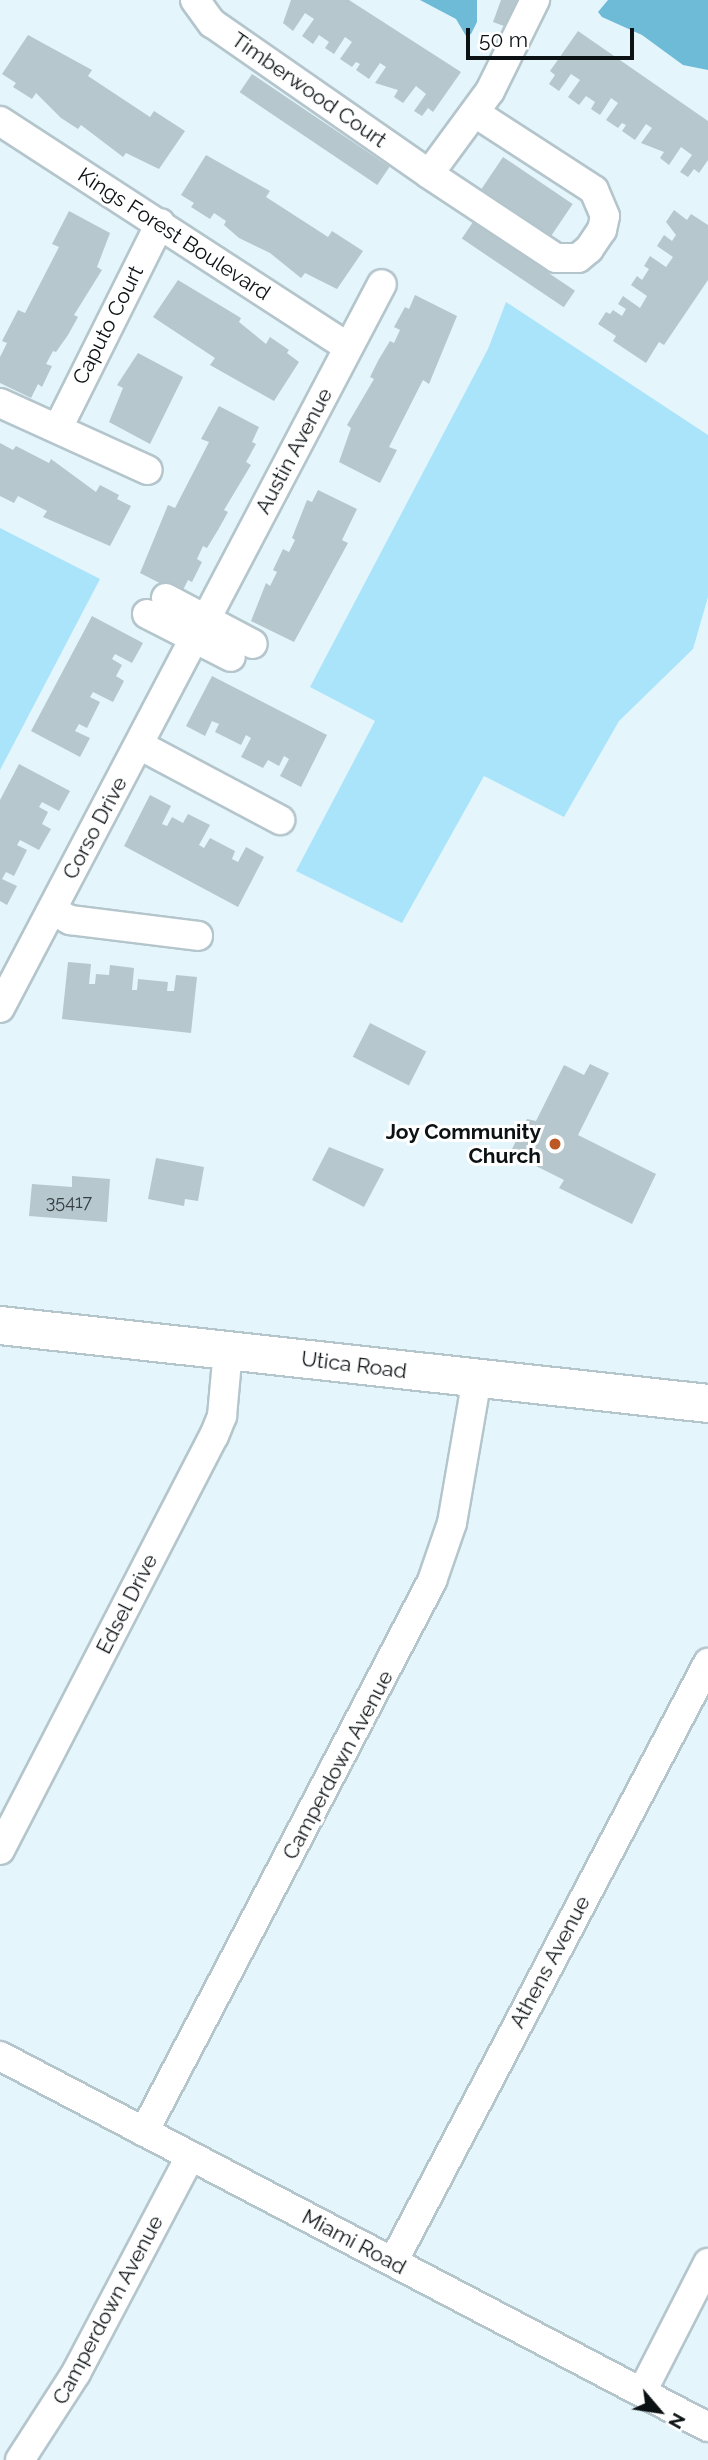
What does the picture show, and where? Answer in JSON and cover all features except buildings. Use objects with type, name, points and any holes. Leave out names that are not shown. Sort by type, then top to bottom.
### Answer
[{"type":"main road","name":"Utica Road","points":[[0,1325],[708,1403]]},
{"type":"street","name":"Timberwood Court","points":[[195,0],[212,23],[429,174],[556,258],[578,258],[589,250],[602,230],[605,216],[594,190],[475,113]]},
{"type":"street","points":[[429,174],[475,113],[515,48],[535,0]]},
{"type":"street","name":"Kings Forest Boulevard","points":[[0,121],[348,346]]},
{"type":"street","name":"Caputo Court","points":[[58,428],[160,223]]},
{"type":"street","name":"Austin Avenue","points":[[200,629],[382,284]]},
{"type":"street","points":[[0,403],[40,424],[58,428],[148,470]]},
{"type":"street","points":[[157,606],[242,650]]},
{"type":"street","name":"Corso Drive","points":[[0,1008],[200,629]]},
{"type":"street","points":[[139,745],[280,820]]},
{"type":"street","points":[[52,910],[70,920],[198,936]]},
{"type":"street","name":"Edsel Drive","points":[[0,1850],[214,1436],[222,1416],[228,1350]]},
{"type":"street","name":"Camperdown Avenue","points":[[144,2132],[432,1581],[452,1523],[477,1378]]},
{"type":"street","name":"Athens Avenue","points":[[393,2262],[708,1663]]},
{"type":"street","name":"Miami Road","points":[[0,2056],[708,2427]]},
{"type":"street","name":"Camperdown Avenue","points":[[20,2460],[76,2373],[191,2157]]},
{"type":"street","points":[[642,2392],[708,2263]]},
{"type":"shaded area","points":[[420,0],[477,0],[477,22],[471,34],[466,36],[456,19]]},
{"type":"shaded area","points":[[608,0],[708,0],[708,70],[683,65],[642,35],[602,17],[598,12]]},
{"type":"shaded area","points":[[506,302],[708,435],[708,597],[693,649],[619,721],[564,817],[484,776],[402,923],[296,871],[375,721],[310,687],[488,349]]},
{"type":"shaded area","points":[[0,528],[100,579],[0,770]]},
{"type":"place","name":"Joy Community Church","points":[[555,1144]]}]
